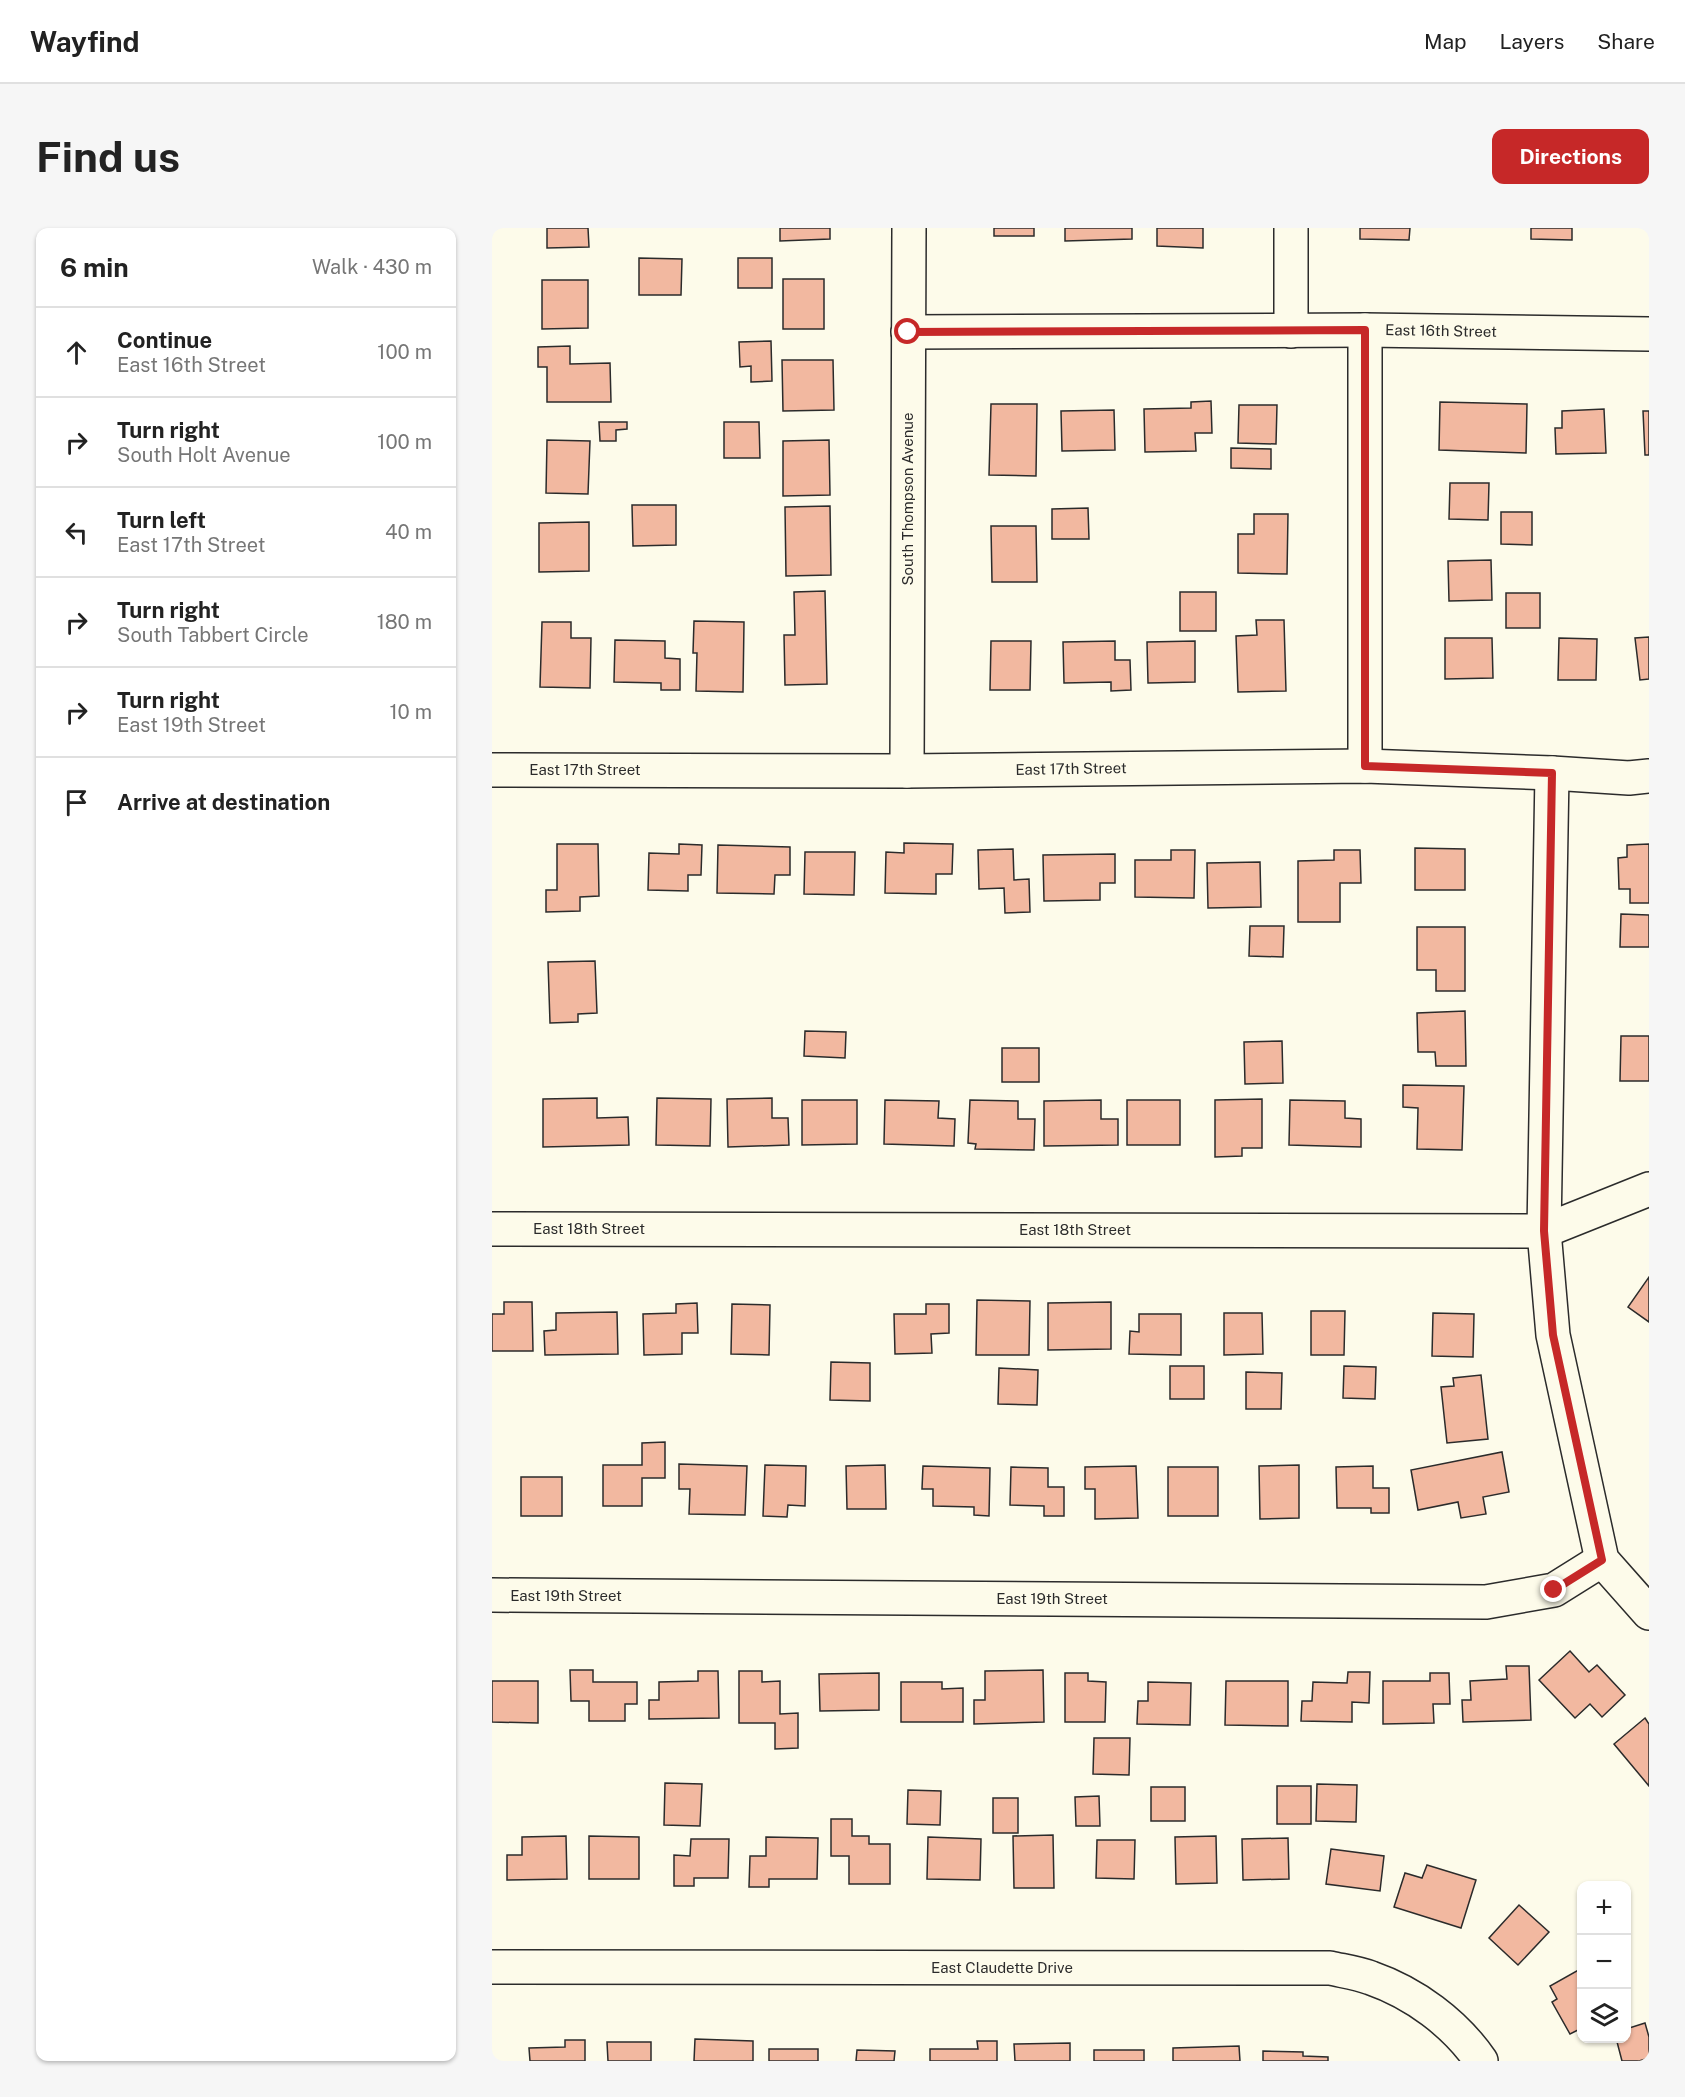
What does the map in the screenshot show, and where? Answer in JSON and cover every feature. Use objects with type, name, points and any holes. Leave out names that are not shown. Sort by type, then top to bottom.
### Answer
[{"type":"street","name":"South Thompson Avenue","points":[[907,771],[909,228]]},
{"type":"street","points":[[1291,228],[1291,331]]},
{"type":"street","name":"East 16th Street","points":[[908,332],[1365,330],[1649,334]]},
{"type":"street","points":[[1365,330],[1365,766]]},
{"type":"street","name":"East 17th Street","points":[[492,770],[907,771],[1365,766],[1629,778],[1649,776]]},
{"type":"street","points":[[1552,773],[1544,1231],[1553,1335],[1602,1560],[1649,1613]]},
{"type":"street","name":"East 18th Street","points":[[492,1228],[1544,1231],[1649,1189]]},
{"type":"street","name":"East 19th Street","points":[[492,1595],[1486,1602],[1554,1590],[1602,1560]]},
{"type":"street","name":"East Claudette Drive","points":[[492,1967],[1330,1968],[1371,1977],[1411,1997],[1443,2019],[1481,2061]]},
{"type":"building","points":[[547,228],[588,228],[589,247],[547,248]]},
{"type":"building","points":[[780,228],[830,228],[830,239],[780,241]]},
{"type":"building","points":[[994,228],[1034,228],[1034,236],[994,236]]},
{"type":"building","points":[[1065,228],[1132,228],[1132,239],[1065,241]]},
{"type":"building","points":[[1157,228],[1203,228],[1203,248],[1157,246]]},
{"type":"building","points":[[1360,228],[1410,228],[1409,240],[1360,239]]},
{"type":"building","points":[[1531,228],[1572,228],[1572,240],[1531,239]]},
{"type":"building","points":[[639,258],[682,259],[681,295],[639,295]]},
{"type":"building","points":[[738,258],[772,258],[772,288],[738,288]]},
{"type":"building","points":[[783,279],[824,279],[824,329],[783,329]]},
{"type":"building","points":[[542,280],[588,280],[588,328],[542,329]]},
{"type":"building","points":[[771,341],[772,381],[751,382],[751,366],[740,367],[739,342]]},
{"type":"building","points":[[570,346],[570,364],[610,363],[611,402],[547,402],[547,367],[538,367],[538,347]]},
{"type":"building","points":[[782,360],[833,360],[834,410],[783,411]]},
{"type":"building","points":[[1211,401],[1212,433],[1195,433],[1196,451],[1145,452],[1144,409],[1191,408],[1191,402]]},
{"type":"building","points":[[1440,402],[1527,404],[1526,453],[1439,450]]},
{"type":"building","points":[[991,404],[1037,404],[1036,476],[989,475]]},
{"type":"building","points":[[1239,405],[1277,405],[1276,444],[1238,443]]},
{"type":"building","points":[[1604,409],[1606,453],[1556,454],[1555,428],[1562,428],[1562,411]]},
{"type":"building","points":[[1114,410],[1115,450],[1062,451],[1061,411]]},
{"type":"building","points":[[1643,411],[1649,411],[1649,455],[1645,455]]},
{"type":"building","points":[[599,422],[627,422],[627,429],[616,430],[616,441],[600,441]]},
{"type":"building","points":[[724,422],[759,422],[760,458],[724,458]]},
{"type":"building","points":[[547,440],[590,441],[588,494],[546,493]]},
{"type":"building","points":[[829,440],[830,495],[783,496],[783,441]]},
{"type":"building","points":[[1231,448],[1271,449],[1271,469],[1231,468]]},
{"type":"building","points":[[1450,483],[1489,483],[1488,520],[1449,519]]},
{"type":"building","points":[[632,505],[676,505],[676,545],[633,546]]},
{"type":"building","points":[[830,506],[831,575],[786,576],[785,507]]},
{"type":"building","points":[[1088,508],[1089,539],[1052,539],[1052,509]]},
{"type":"building","points":[[1501,512],[1532,512],[1532,545],[1501,544]]},
{"type":"building","points":[[1254,514],[1288,514],[1287,574],[1238,573],[1238,534],[1254,534]]},
{"type":"building","points":[[589,522],[589,571],[539,572],[539,523]]},
{"type":"building","points":[[991,526],[1036,526],[1037,582],[992,582]]},
{"type":"building","points":[[1491,560],[1492,600],[1449,601],[1448,561]]},
{"type":"building","points":[[825,591],[827,684],[785,685],[784,635],[795,635],[794,592]]},
{"type":"building","points":[[1180,592],[1216,592],[1216,631],[1180,631]]},
{"type":"building","points":[[1506,593],[1540,593],[1540,628],[1506,628]]},
{"type":"building","points":[[1256,620],[1284,620],[1286,691],[1238,692],[1236,636],[1257,635]]},
{"type":"building","points":[[694,621],[744,622],[743,692],[696,691],[697,653],[693,653]]},
{"type":"building","points":[[542,622],[571,622],[571,638],[591,638],[590,688],[540,687]]},
{"type":"building","points":[[1649,637],[1649,679],[1640,680],[1635,638]]},
{"type":"building","points":[[1445,638],[1492,638],[1493,678],[1445,679]]},
{"type":"building","points":[[1559,638],[1597,639],[1596,680],[1558,680]]},
{"type":"building","points":[[615,640],[665,641],[665,658],[680,659],[680,690],[661,690],[661,683],[614,682]]},
{"type":"building","points":[[991,641],[1031,641],[1030,690],[990,690]]},
{"type":"building","points":[[1115,641],[1115,660],[1130,660],[1131,690],[1111,691],[1111,682],[1064,683],[1063,642]]},
{"type":"building","points":[[1195,641],[1195,682],[1148,683],[1147,642]]},
{"type":"building","points":[[904,843],[953,844],[952,874],[936,874],[936,894],[885,893],[886,852],[904,853]]},
{"type":"building","points":[[557,844],[598,844],[599,896],[580,897],[580,911],[546,912],[546,890],[557,890]]},
{"type":"building","points":[[679,844],[702,845],[701,875],[688,875],[688,891],[648,890],[649,853],[679,854]]},
{"type":"building","points":[[1649,844],[1649,903],[1630,903],[1630,889],[1619,889],[1618,858],[1627,857],[1627,845]]},
{"type":"building","points":[[718,845],[790,847],[790,875],[775,875],[774,894],[717,893]]},
{"type":"building","points":[[1415,848],[1465,849],[1465,890],[1415,890]]},
{"type":"building","points":[[1013,849],[1014,880],[1029,879],[1030,912],[1005,913],[1004,888],[979,889],[978,850]]},
{"type":"building","points":[[1171,850],[1195,850],[1194,898],[1135,897],[1135,860],[1171,860]]},
{"type":"building","points":[[1334,850],[1360,850],[1361,883],[1340,883],[1340,922],[1298,922],[1298,861],[1334,860]]},
{"type":"building","points":[[805,852],[855,852],[854,895],[804,894]]},
{"type":"building","points":[[1115,854],[1115,883],[1100,883],[1100,900],[1044,901],[1043,855]]},
{"type":"building","points":[[1260,862],[1261,907],[1208,908],[1207,863]]},
{"type":"building","points":[[1621,914],[1649,915],[1649,947],[1620,947]]},
{"type":"building","points":[[1250,926],[1284,926],[1283,957],[1249,956]]},
{"type":"building","points":[[1417,927],[1465,927],[1465,991],[1436,991],[1436,970],[1417,970]]},
{"type":"building","points":[[595,961],[597,1013],[578,1014],[578,1022],[550,1023],[548,962]]},
{"type":"building","points":[[1465,1011],[1466,1066],[1436,1066],[1435,1052],[1418,1052],[1417,1013]]},
{"type":"building","points":[[805,1031],[846,1032],[845,1058],[804,1056]]},
{"type":"building","points":[[1621,1036],[1649,1036],[1649,1081],[1620,1081]]},
{"type":"building","points":[[1282,1041],[1283,1083],[1245,1084],[1244,1042]]},
{"type":"building","points":[[1002,1048],[1039,1048],[1039,1082],[1002,1082]]},
{"type":"building","points":[[1403,1085],[1464,1086],[1462,1150],[1417,1149],[1418,1108],[1403,1107]]},
{"type":"building","points":[[597,1098],[597,1118],[628,1117],[629,1145],[543,1147],[543,1099]]},
{"type":"building","points":[[657,1098],[711,1099],[710,1146],[656,1145]]},
{"type":"building","points":[[772,1098],[772,1118],[788,1118],[789,1145],[728,1147],[727,1099]]},
{"type":"building","points":[[1262,1099],[1262,1148],[1242,1148],[1242,1156],[1215,1157],[1215,1100]]},
{"type":"building","points":[[802,1100],[857,1100],[857,1144],[802,1145]]},
{"type":"building","points":[[885,1100],[939,1101],[938,1118],[955,1119],[954,1146],[884,1144]]},
{"type":"building","points":[[970,1100],[1018,1101],[1018,1119],[1035,1119],[1034,1150],[975,1149],[976,1144],[968,1143]]},
{"type":"building","points":[[1101,1100],[1101,1119],[1118,1119],[1118,1145],[1044,1146],[1044,1101]]},
{"type":"building","points":[[1127,1100],[1180,1100],[1180,1145],[1127,1145]]},
{"type":"building","points":[[1290,1100],[1345,1101],[1345,1118],[1361,1119],[1361,1147],[1289,1145]]},
{"type":"building","points":[[1649,1277],[1649,1322],[1628,1307]]},
{"type":"building","points":[[977,1300],[1030,1301],[1029,1355],[976,1355]]},
{"type":"building","points":[[504,1302],[532,1302],[533,1351],[492,1351],[492,1314],[504,1314]]},
{"type":"building","points":[[1111,1302],[1111,1349],[1048,1350],[1048,1303]]},
{"type":"building","points":[[697,1303],[698,1333],[682,1333],[682,1354],[644,1355],[643,1314],[676,1313],[676,1304]]},
{"type":"building","points":[[732,1304],[770,1305],[769,1355],[731,1354]]},
{"type":"building","points":[[926,1304],[949,1304],[949,1333],[931,1334],[932,1353],[895,1354],[894,1314],[926,1314]]},
{"type":"building","points":[[1311,1311],[1345,1311],[1344,1355],[1311,1355]]},
{"type":"building","points":[[617,1312],[618,1354],[545,1355],[544,1331],[556,1330],[556,1313]]},
{"type":"building","points":[[1224,1313],[1262,1313],[1263,1354],[1224,1355]]},
{"type":"building","points":[[1433,1313],[1474,1314],[1473,1357],[1432,1356]]},
{"type":"building","points":[[1139,1314],[1181,1314],[1181,1355],[1129,1354],[1130,1331],[1139,1332]]},
{"type":"building","points":[[831,1362],[870,1363],[870,1401],[830,1400]]},
{"type":"building","points":[[1170,1366],[1204,1366],[1204,1399],[1170,1399]]},
{"type":"building","points":[[1344,1366],[1376,1367],[1375,1399],[1343,1398]]},
{"type":"building","points":[[999,1368],[1038,1370],[1037,1405],[998,1404]]},
{"type":"building","points":[[1246,1372],[1282,1373],[1281,1409],[1246,1409]]},
{"type":"building","points":[[1481,1375],[1488,1439],[1447,1443],[1441,1387],[1454,1386],[1453,1378]]},
{"type":"building","points":[[665,1442],[665,1478],[642,1478],[642,1506],[603,1506],[603,1465],[642,1465],[642,1443]]},
{"type":"building","points":[[1502,1452],[1509,1492],[1483,1497],[1486,1514],[1461,1518],[1458,1502],[1418,1510],[1411,1470]]},
{"type":"building","points":[[679,1464],[747,1466],[745,1515],[689,1514],[690,1489],[679,1489]]},
{"type":"building","points":[[765,1465],[806,1466],[805,1506],[788,1505],[787,1517],[763,1516]]},
{"type":"building","points":[[885,1465],[886,1509],[847,1509],[846,1466]]},
{"type":"building","points":[[1299,1465],[1299,1518],[1260,1519],[1259,1466]]},
{"type":"building","points":[[923,1466],[990,1468],[989,1516],[974,1515],[974,1507],[933,1506],[933,1489],[922,1489]]},
{"type":"building","points":[[1136,1466],[1138,1518],[1095,1519],[1095,1489],[1085,1489],[1085,1467]]},
{"type":"building","points":[[1373,1466],[1373,1488],[1389,1488],[1389,1513],[1371,1513],[1371,1508],[1337,1508],[1336,1467]]},
{"type":"building","points":[[1011,1467],[1048,1468],[1048,1487],[1064,1487],[1064,1516],[1044,1516],[1044,1506],[1010,1505]]},
{"type":"building","points":[[1168,1467],[1218,1467],[1218,1516],[1168,1516]]},
{"type":"building","points":[[521,1477],[562,1477],[562,1516],[521,1516]]},
{"type":"building","points":[[1570,1651],[1589,1672],[1597,1665],[1625,1695],[1602,1717],[1590,1704],[1575,1718],[1539,1680]]},
{"type":"building","points":[[1506,1666],[1529,1666],[1531,1720],[1463,1722],[1462,1700],[1471,1700],[1470,1681],[1507,1679]]},
{"type":"building","points":[[570,1670],[593,1670],[593,1682],[637,1682],[637,1704],[625,1704],[625,1721],[589,1721],[589,1701],[571,1701]]},
{"type":"building","points":[[1043,1670],[1044,1722],[974,1724],[974,1700],[985,1700],[985,1671]]},
{"type":"building","points":[[698,1671],[718,1671],[719,1718],[649,1719],[649,1700],[659,1700],[659,1682],[698,1681]]},
{"type":"building","points":[[739,1671],[762,1671],[762,1682],[780,1681],[780,1714],[798,1713],[798,1748],[775,1749],[775,1723],[739,1723]]},
{"type":"building","points":[[1348,1672],[1370,1672],[1369,1703],[1352,1702],[1352,1722],[1301,1721],[1302,1701],[1312,1701],[1313,1682],[1347,1683]]},
{"type":"building","points":[[879,1673],[879,1710],[820,1711],[819,1674]]},
{"type":"building","points":[[1065,1673],[1088,1673],[1088,1681],[1106,1682],[1105,1722],[1065,1722]]},
{"type":"building","points":[[1430,1673],[1449,1673],[1450,1704],[1433,1704],[1434,1723],[1383,1724],[1383,1681],[1430,1681]]},
{"type":"building","points":[[492,1681],[538,1681],[538,1723],[492,1722]]},
{"type":"building","points":[[1226,1681],[1288,1681],[1288,1726],[1225,1725]]},
{"type":"building","points":[[901,1682],[942,1682],[942,1689],[963,1688],[963,1722],[901,1722]]},
{"type":"building","points":[[1148,1682],[1191,1683],[1190,1725],[1137,1724],[1138,1701],[1148,1701]]},
{"type":"building","points":[[1645,1718],[1649,1724],[1649,1786],[1614,1744]]},
{"type":"building","points":[[1094,1738],[1130,1738],[1129,1775],[1093,1774]]},
{"type":"building","points":[[665,1783],[702,1784],[700,1826],[664,1825]]},
{"type":"building","points":[[1317,1784],[1357,1785],[1356,1822],[1316,1821]]},
{"type":"building","points":[[1277,1786],[1311,1786],[1311,1824],[1277,1824]]},
{"type":"building","points":[[1151,1787],[1185,1787],[1185,1821],[1151,1821]]},
{"type":"building","points":[[908,1790],[941,1791],[940,1825],[907,1824]]},
{"type":"building","points":[[1099,1796],[1100,1826],[1076,1826],[1075,1797]]},
{"type":"building","points":[[993,1798],[1018,1798],[1018,1833],[993,1833]]},
{"type":"building","points":[[831,1819],[852,1819],[852,1836],[869,1836],[869,1844],[890,1844],[890,1884],[849,1884],[849,1856],[831,1856]]},
{"type":"building","points":[[1053,1835],[1054,1888],[1014,1888],[1013,1836]]},
{"type":"building","points":[[566,1836],[567,1879],[507,1880],[507,1855],[522,1855],[522,1837]]},
{"type":"building","points":[[589,1836],[639,1837],[639,1879],[589,1879]]},
{"type":"building","points":[[1216,1836],[1217,1883],[1176,1884],[1175,1837]]},
{"type":"building","points":[[766,1837],[818,1838],[817,1879],[769,1879],[769,1887],[749,1887],[750,1856],[766,1856]]},
{"type":"building","points":[[928,1837],[981,1839],[980,1880],[927,1879]]},
{"type":"building","points":[[1288,1838],[1289,1879],[1243,1880],[1242,1839]]},
{"type":"building","points":[[691,1839],[729,1839],[728,1878],[694,1878],[694,1886],[674,1886],[674,1855],[690,1856]]},
{"type":"building","points":[[1097,1840],[1135,1840],[1134,1879],[1096,1878]]},
{"type":"building","points":[[1331,1849],[1384,1856],[1380,1891],[1326,1884]]},
{"type":"building","points":[[1427,1865],[1476,1880],[1461,1928],[1394,1907],[1405,1873],[1422,1878]]},
{"type":"building","points":[[1519,1905],[1549,1932],[1518,1965],[1489,1938]]},
{"type":"building","points":[[1577,1971],[1577,2030],[1570,2034],[1552,2002],[1557,1999],[1550,1986]]},
{"type":"building","points":[[1645,2023],[1649,2037],[1649,2058],[1639,2061],[1622,2061],[1617,2043],[1631,2043],[1631,2027]]},
{"type":"building","points":[[695,2039],[753,2041],[753,2061],[694,2061]]},
{"type":"building","points":[[565,2040],[585,2040],[585,2061],[530,2061],[529,2048],[565,2047]]},
{"type":"building","points":[[977,2041],[997,2041],[997,2061],[930,2061],[930,2049],[978,2049]]},
{"type":"building","points":[[607,2042],[651,2042],[651,2061],[608,2061]]},
{"type":"building","points":[[1070,2043],[1070,2061],[1015,2061],[1014,2044]]},
{"type":"building","points":[[1239,2046],[1240,2061],[1173,2061],[1173,2048]]},
{"type":"building","points":[[769,2049],[818,2049],[818,2061],[769,2061]]},
{"type":"building","points":[[857,2050],[895,2051],[894,2061],[856,2061]]},
{"type":"building","points":[[1094,2050],[1144,2050],[1144,2061],[1094,2061]]},
{"type":"building","points":[[1263,2051],[1303,2052],[1303,2056],[1328,2057],[1328,2061],[1263,2061]]},
{"type":"route","points":[[908,332],[1365,330],[1365,766],[1552,773],[1544,1231],[1553,1335],[1602,1560],[1554,1590]]}]
